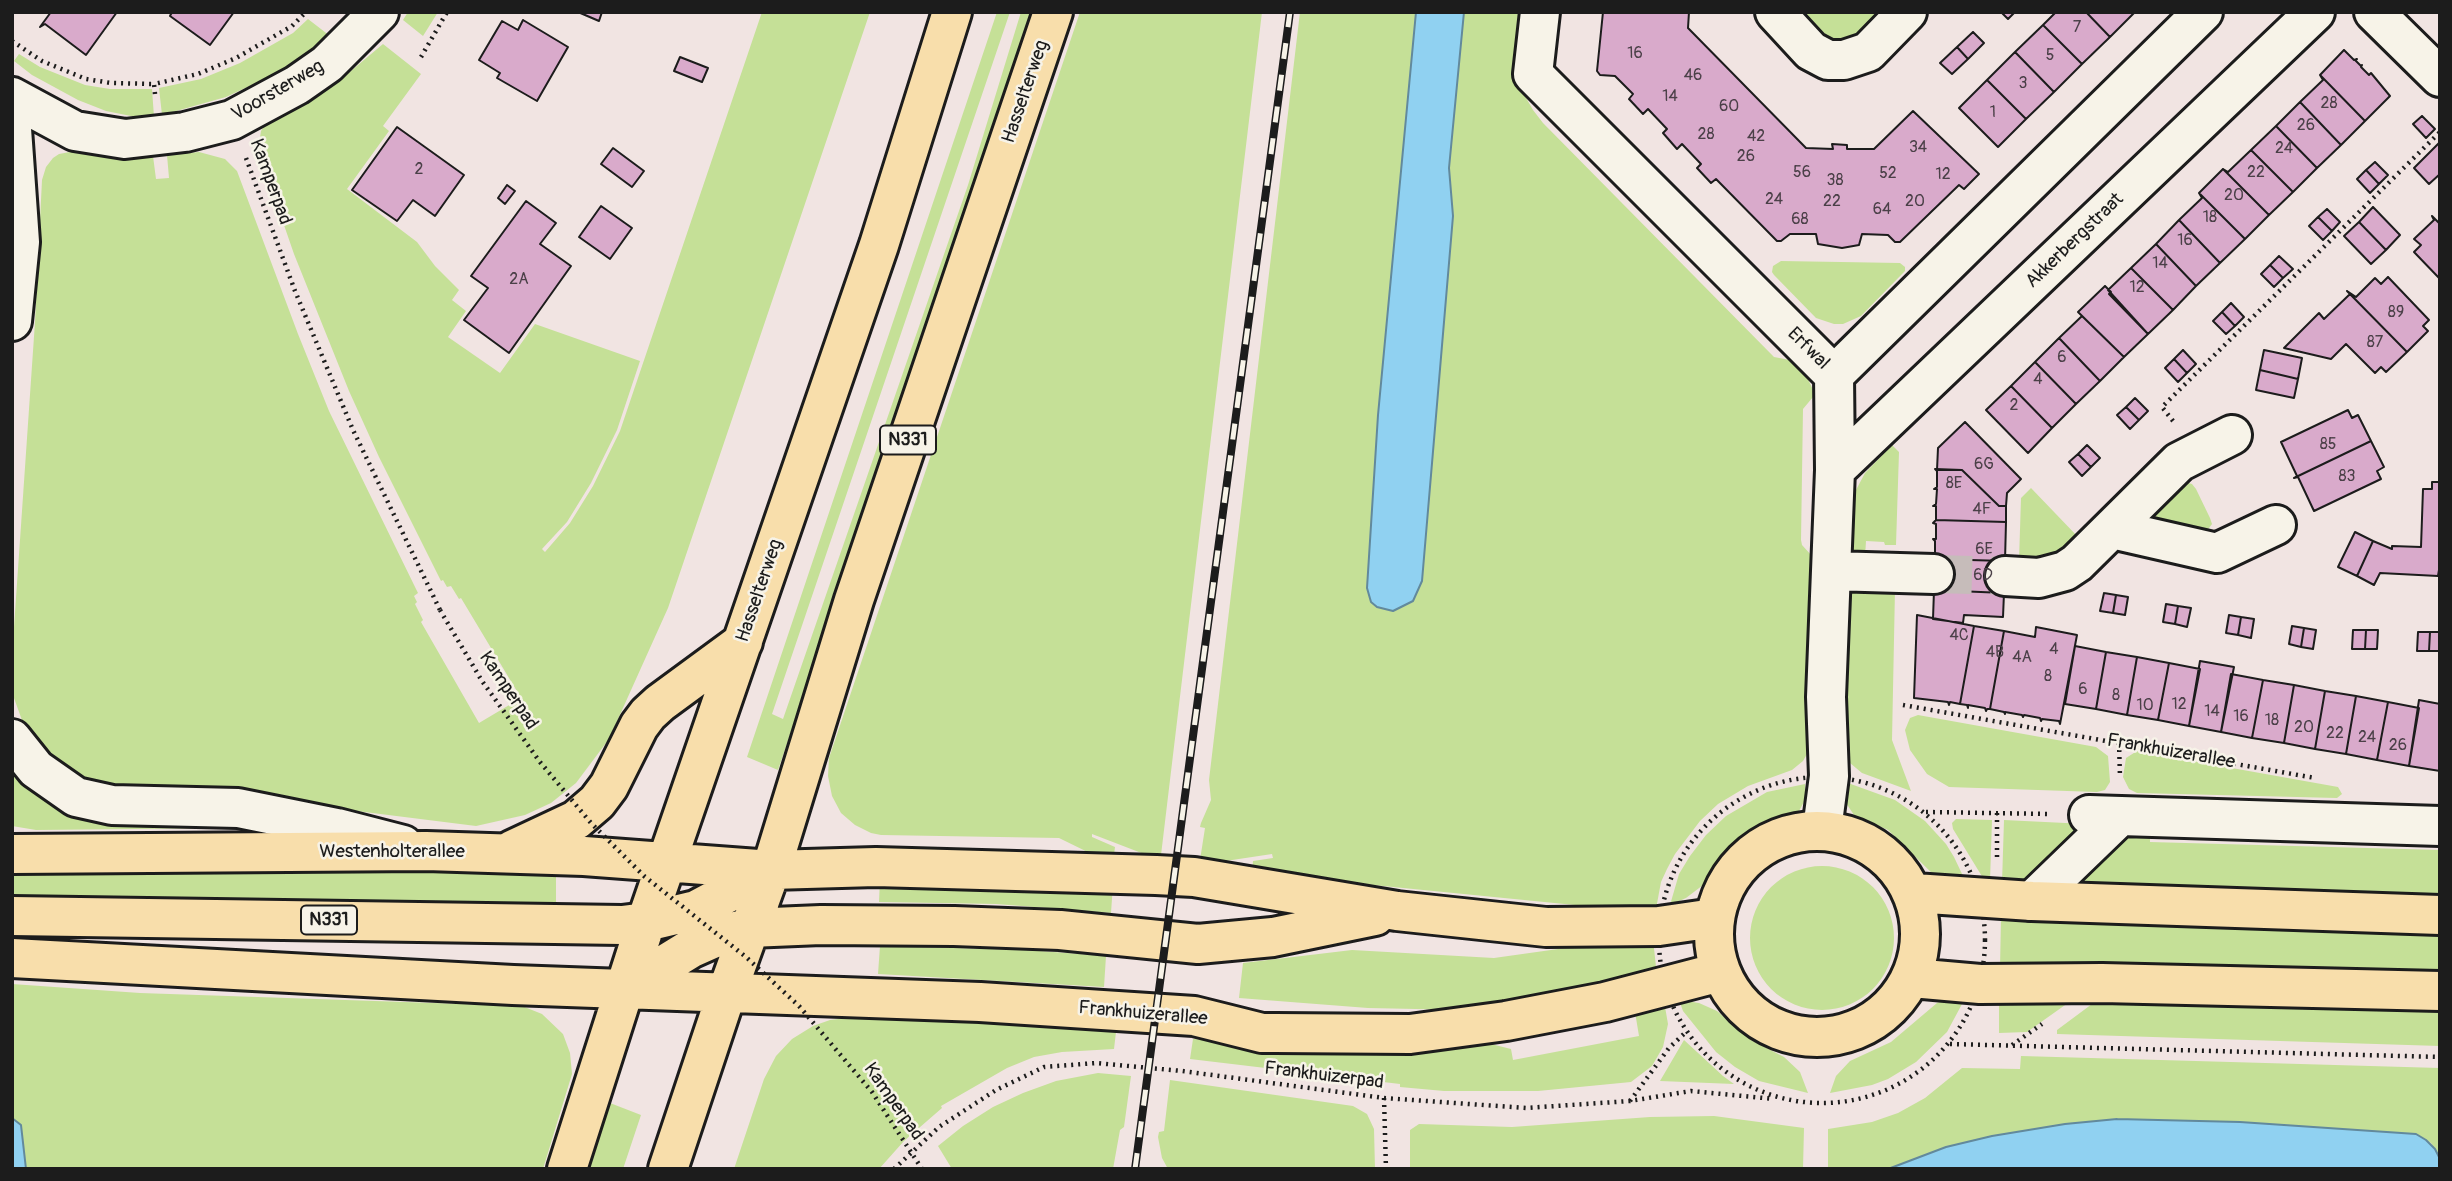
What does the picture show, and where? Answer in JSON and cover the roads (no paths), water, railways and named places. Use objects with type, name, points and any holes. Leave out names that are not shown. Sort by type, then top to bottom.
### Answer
[{"type":"main road","name":"Hasselterweg","points":[[567,1169],[646,922],[878,245],[953,12]]},
{"type":"main road","name":"Hasselterweg","points":[[668,1169],[771,870],[854,600],[1053,12]]},
{"type":"main road","points":[[504,854],[576,820],[597,802],[609,786],[639,726],[648,714],[743,642]]},
{"type":"main road","points":[[1822,830],[1860,838],[1892,861],[1914,893],[1922,936],[1912,978],[1891,1009],[1860,1030],[1823,1038],[1780,1031],[1744,1008],[1720,972],[1714,946],[1714,918],[1727,882],[1751,853],[1784,835],[1822,830]]},
{"type":"main road","name":"Westenholterallee","points":[[12,854],[426,851],[668,861],[771,870]]},
{"type":"main road","points":[[771,870],[876,867],[1168,875],[1397,911],[1546,927],[1659,926],[1714,918]]},
{"type":"main road","name":"N331","points":[[12,916],[622,925],[696,910],[771,870]]},
{"type":"main road","points":[[1914,893],[2032,901],[2440,915]]},
{"type":"main road","points":[[625,989],[690,949],[726,933],[749,928],[821,925],[954,926],[1060,930],[1198,944],[1273,937],[1397,911]]},
{"type":"main road","points":[[12,958],[727,992]]},
{"type":"main road","name":"Frankhuizerallee","points":[[727,992],[967,1001],[1194,1016],[1262,1033],[1410,1034],[1506,1021],[1605,1002],[1720,972]]},
{"type":"main road","points":[[1912,978],[1980,984],[2102,983],[2440,991]]},
{"type":"street","name":"Voorsterweg","points":[[12,97],[75,131],[125,139],[185,132],[232,120],[297,85],[327,64],[379,12]]},
{"type":"street","name":"Erfwal","points":[[1540,12],[1533,74],[1834,375],[1835,470],[1826,697],[1829,776],[1822,830]]},
{"type":"street","points":[[1775,12],[1811,51],[1828,60],[1844,61],[1868,52],[1907,12]]},
{"type":"street","points":[[1834,375],[2203,12]]},
{"type":"street","name":"Akkerbergstraat","points":[[1835,470],[2315,12]]},
{"type":"street","points":[[2374,12],[2440,77]]},
{"type":"street","points":[[12,129],[20,242],[12,321]]},
{"type":"street","points":[[2005,576],[2039,578],[2065,571],[2077,563],[2179,461],[2232,435]]},
{"type":"street","points":[[2112,529],[2217,553],[2276,525]]},
{"type":"street","points":[[1831,571],[1934,575]]},
{"type":"street","points":[[12,739],[36,769],[76,797],[113,806],[238,808],[337,828],[426,851]]},
{"type":"street","points":[[2032,901],[2104,816],[2440,826]]},
{"type":"water","points":[[1416,12],[1464,12],[1449,168],[1453,216],[1422,581],[1413,601],[1393,611],[1377,607],[1371,602],[1367,588],[1378,415]]},
{"type":"water","points":[[12,1118],[21,1125],[26,1169],[12,1169]]},
{"type":"water","points":[[2117,1119],[2240,1122],[2416,1134],[2435,1149],[2440,1159],[2440,1169],[1888,1169],[1946,1147],[1992,1136]]},
{"type":"tunnel","points":[[1934,574],[2005,576]]},
{"type":"railway","points":[[1135,1169],[1290,12]]}]
